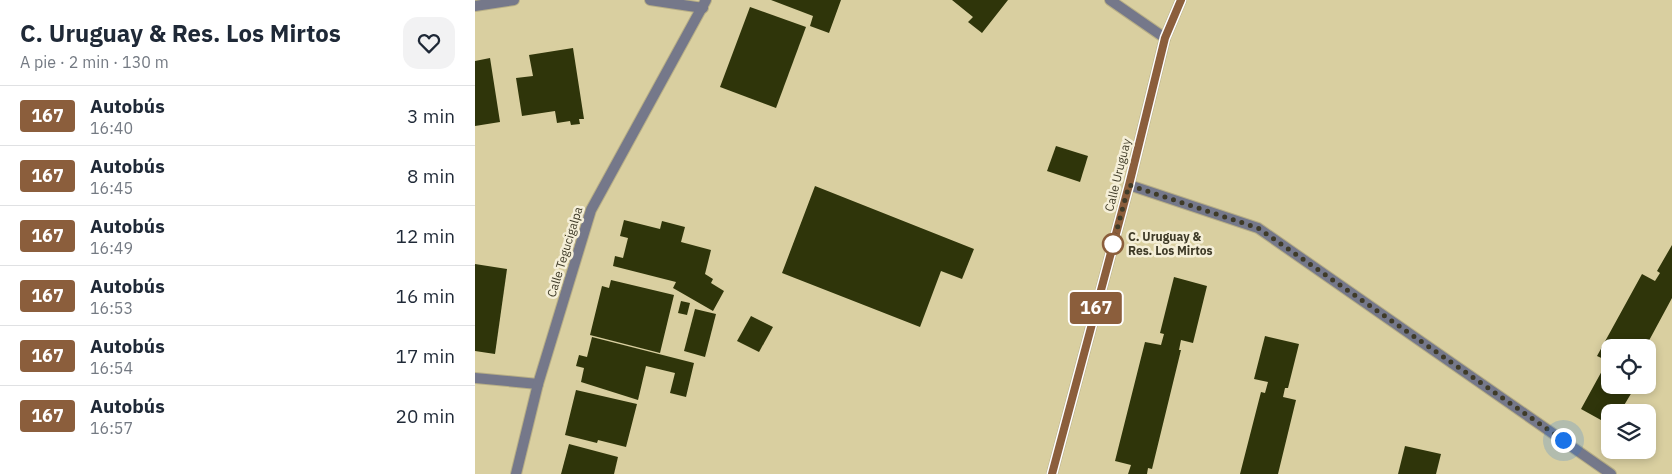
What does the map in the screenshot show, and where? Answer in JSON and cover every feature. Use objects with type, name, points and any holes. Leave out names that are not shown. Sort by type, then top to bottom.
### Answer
[{"type":"street","points":[[475,6],[514,0]]},
{"type":"street","points":[[650,0],[704,4]]},
{"type":"street","points":[[1110,0],[1165,38]]},
{"type":"street","name":"Calle Uruguay","points":[[1052,474],[1129,185],[1165,38],[1181,0]]},
{"type":"street","name":"Calle Tegucigalpa","points":[[516,474],[538,384],[591,210],[704,4]]},
{"type":"street","points":[[1129,185],[1258,228],[1611,474]]},
{"type":"street","points":[[475,378],[538,384]]},
{"type":"building","points":[[771,0],[841,0],[829,33],[810,26],[813,16]]},
{"type":"building","points":[[952,0],[1008,0],[982,33],[968,22],[973,17]]},
{"type":"building","points":[[750,7],[806,27],[776,108],[720,87]]},
{"type":"building","points":[[573,48],[584,119],[579,119],[580,124],[571,125],[570,121],[557,123],[555,111],[522,116],[516,78],[533,76],[529,55]]},
{"type":"building","points":[[490,58],[500,122],[475,126],[475,61]]},
{"type":"building","points":[[1056,146],[1088,156],[1080,182],[1047,171]]},
{"type":"building","points":[[815,186],[974,249],[962,279],[941,271],[920,327],[782,273]]},
{"type":"building","points":[[624,220],[660,229],[662,221],[685,227],[681,242],[711,250],[705,274],[713,279],[711,283],[724,291],[713,311],[673,288],[676,282],[613,266],[615,256],[623,258],[628,238],[620,236]]},
{"type":"building","points":[[1672,245],[1672,298],[1650,339],[1606,339],[1642,274],[1655,281],[1660,273],[1657,271]]},
{"type":"building","points":[[475,264],[507,269],[495,354],[475,351]]},
{"type":"building","points":[[1174,277],[1207,286],[1193,343],[1181,340],[1179,350],[1181,350],[1152,469],[1148,468],[1147,474],[1128,474],[1131,465],[1115,461],[1145,342],[1161,345],[1164,334],[1160,333]]},
{"type":"building","points":[[611,280],[674,295],[660,353],[590,335],[602,286],[609,288]]},
{"type":"building","points":[[681,301],[690,303],[687,315],[678,313]]},
{"type":"building","points":[[695,309],[716,314],[705,357],[684,351]]},
{"type":"building","points":[[751,316],[773,327],[759,352],[737,341]]},
{"type":"building","points":[[1265,336],[1299,344],[1288,388],[1285,388],[1283,397],[1296,400],[1278,474],[1240,474],[1261,392],[1265,393],[1268,382],[1254,379]]},
{"type":"building","points":[[592,337],[694,363],[686,397],[670,393],[675,373],[646,366],[638,400],[581,382],[584,368],[576,366],[579,355],[587,357]]},
{"type":"building","points":[[1601,349],[1601,358],[1597,356]]},
{"type":"building","points":[[1601,373],[1601,394],[1631,394],[1625,404],[1601,404],[1601,420],[1581,409]]},
{"type":"building","points":[[576,390],[637,404],[626,447],[598,440],[597,443],[565,435]]},
{"type":"building","points":[[569,444],[618,457],[614,474],[561,474]]},
{"type":"building","points":[[1405,446],[1441,454],[1436,474],[1398,474]]},
{"type":"bus line","name":"167","points":[[1052,474],[1129,185],[1165,38],[1181,0]]},
{"type":"place","name":"C. Uruguay & Res. Los Mirtos","points":[[1113,244]]},
{"type":"route","points":[[1113,244],[1129,185],[1258,228],[1563,440]]}]
